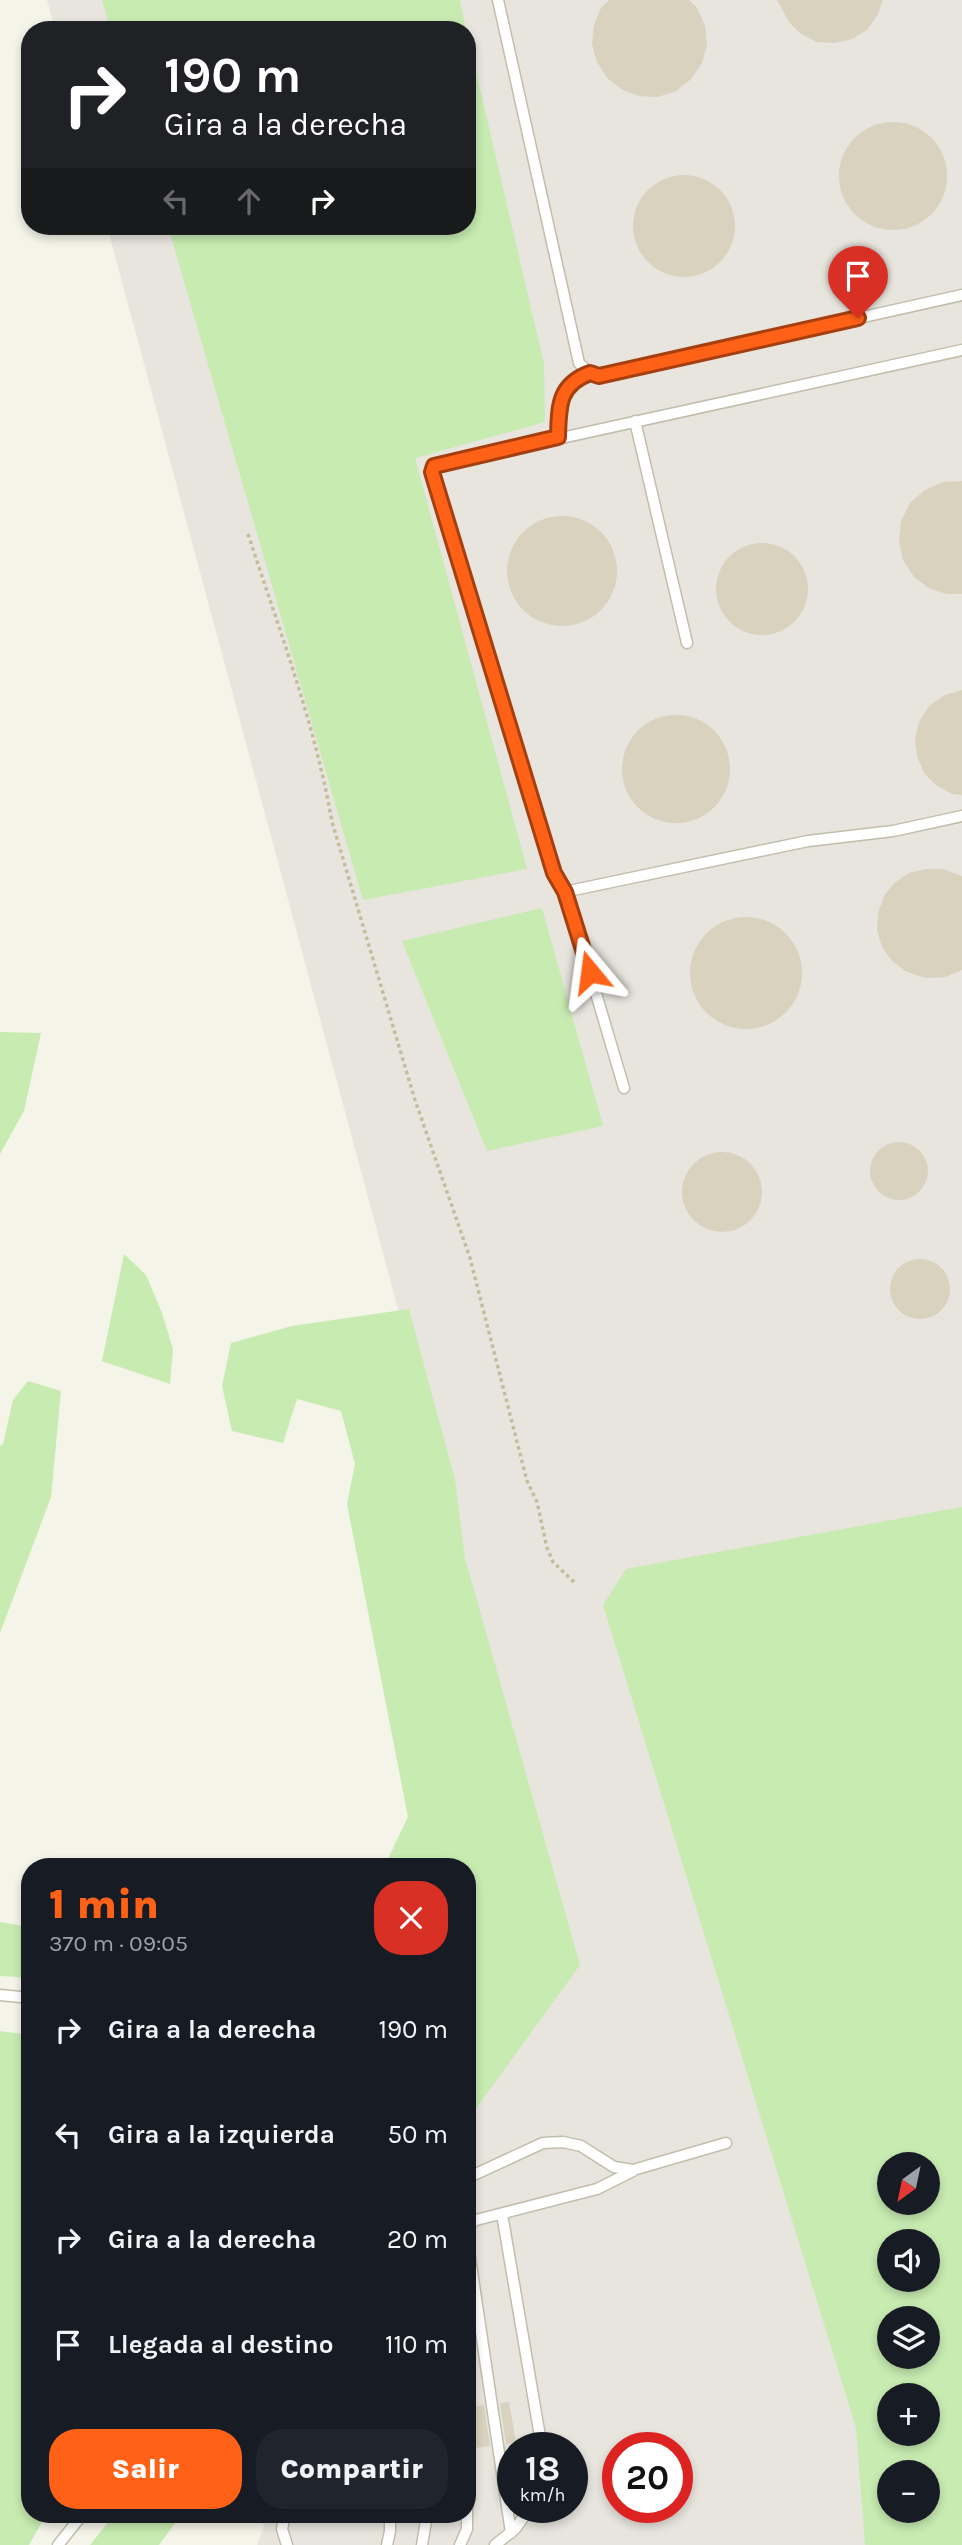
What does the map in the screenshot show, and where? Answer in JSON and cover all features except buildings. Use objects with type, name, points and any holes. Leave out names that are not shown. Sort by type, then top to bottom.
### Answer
[{"type":"lane","points":[[498,0],[579,363],[590,373],[599,376],[962,295]]},
{"type":"lane","points":[[624,1088],[565,892],[554,873],[432,472],[434,466],[446,461],[962,349]]},
{"type":"lane","points":[[558,437],[559,410],[567,386],[575,378],[590,373]]},
{"type":"lane","points":[[635,421],[687,643]]},
{"type":"lane","points":[[565,892],[808,841],[892,831],[962,816]]},
{"type":"lane","points":[[0,1995],[21,1997]]},
{"type":"lane","points":[[476,2174],[543,2143],[563,2142],[581,2146],[614,2167],[633,2170]]},
{"type":"lane","points":[[476,2220],[597,2189],[633,2170],[726,2143]]},
{"type":"lane","points":[[502,2214],[539,2432]]},
{"type":"lane","points":[[476,2300],[510,2533]]},
{"type":"lane","points":[[58,2545],[76,2523]]},
{"type":"lane","points":[[283,2523],[282,2529],[287,2545]]},
{"type":"lane","points":[[387,2545],[390,2523]]},
{"type":"lane","points":[[422,2545],[426,2523]]},
{"type":"lane","points":[[460,2545],[467,2523]]},
{"type":"lane","points":[[495,2545],[518,2523]]},
{"type":"path","points":[[248,534],[303,704],[326,786],[332,822],[415,1100],[470,1258],[527,1481],[537,1502],[547,1548],[553,1562],[575,1583]]},
{"type":"shaded area","points":[[47,0],[962,0],[962,2545],[257,2545],[263,2523],[476,2523],[476,2085],[570,1949],[109,235],[476,235],[476,21],[53,21]]},
{"type":"green space","points":[[102,0],[460,0],[464,21],[108,21]]},
{"type":"green space","points":[[476,72],[544,364],[545,422],[415,458],[527,869],[363,900],[171,235],[476,235]]},
{"type":"green space","points":[[542,908],[603,1126],[487,1151],[402,941]]},
{"type":"green space","points":[[0,1032],[41,1033],[24,1111],[0,1154]]},
{"type":"green space","points":[[124,1254],[146,1275],[162,1313],[173,1349],[170,1384],[102,1361]]},
{"type":"green space","points":[[409,1309],[455,1480],[465,1558],[580,1965],[476,2109],[476,1858],[388,1858],[408,1817],[347,1504],[355,1464],[341,1411],[297,1399],[283,1443],[232,1431],[222,1386],[231,1343],[292,1326]]},
{"type":"green space","points":[[28,1381],[61,1391],[51,1497],[0,1633],[0,1446],[3,1444],[13,1400]]},
{"type":"green space","points":[[962,1507],[962,2545],[865,2545],[856,2428],[603,1605],[626,1569]]},
{"type":"green space","points":[[0,1922],[21,1926],[21,1977],[0,1976]]},
{"type":"green space","points":[[0,2031],[21,2034],[21,2523],[41,2523],[29,2545],[0,2545]]},
{"type":"green space","points":[[108,2523],[175,2523],[159,2545],[90,2545]]},
{"type":"route","points":[[590,972],[565,892],[554,873],[432,472],[434,466],[446,461],[558,437],[559,410],[567,386],[575,378],[590,373],[599,376],[858,318]]}]
